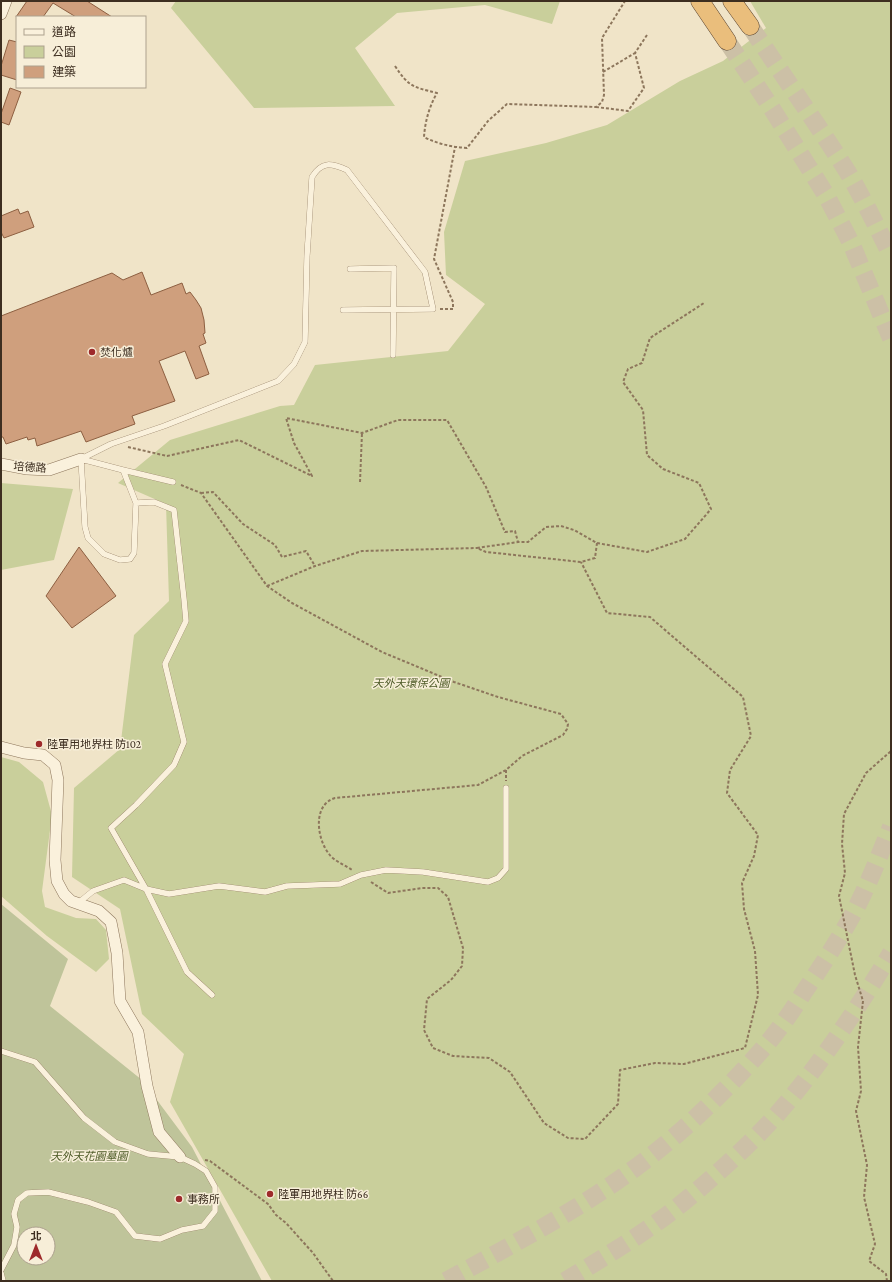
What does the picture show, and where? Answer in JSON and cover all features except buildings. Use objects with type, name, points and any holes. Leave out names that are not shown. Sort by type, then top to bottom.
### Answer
[{"type":"highway","points":[[700,1],[727,41]]},
{"type":"highway","points":[[732,1],[750,26]]},
{"type":"street","points":[[1,14],[6,1]]},
{"type":"street","name":"培德路","points":[[1,464],[27,469],[49,470],[81,459]]},
{"type":"street","points":[[1,747],[43,756],[55,765],[58,780],[56,860],[57,881],[64,894],[72,901],[99,911],[110,922],[117,953],[120,1001],[138,1032],[147,1086],[159,1132],[180,1157]]},
{"type":"lane","points":[[81,459],[111,444],[164,426],[278,380],[294,364],[305,342],[307,256],[312,177],[317,169],[325,165],[336,165],[347,170],[425,272],[433,309],[343,310]]},
{"type":"lane","points":[[350,269],[394,268],[393,355]]},
{"type":"lane","points":[[81,459],[173,482]]},
{"type":"lane","points":[[81,459],[85,527],[88,538],[104,554],[120,560],[130,558],[134,553],[136,503],[123,470]]},
{"type":"lane","points":[[136,503],[154,502],[174,510],[186,621],[165,664],[184,742],[174,765],[136,805],[111,828],[146,890],[187,972],[212,995]]},
{"type":"lane","points":[[77,904],[93,891],[124,880],[146,890],[169,894],[220,886],[265,892],[287,886],[340,884],[361,875],[386,870],[423,872],[488,882],[498,878],[506,869],[506,788]]},
{"type":"lane","points":[[1,1051],[35,1062],[84,1118],[115,1142],[148,1154],[180,1157],[206,1171],[215,1187],[215,1211],[204,1226],[182,1230],[160,1239],[136,1236],[116,1212],[88,1202],[48,1192],[27,1193],[18,1200],[14,1214],[18,1227],[14,1245],[1,1271],[3,1281]]},
{"type":"path","points":[[596,107],[602,102],[604,95],[602,38],[625,1]]},
{"type":"path","points":[[603,72],[635,53],[646,35]]},
{"type":"path","points":[[395,66],[403,78],[413,87],[437,93],[432,102],[425,124],[424,138],[455,148],[466,148],[488,121],[507,104],[596,107],[628,111],[644,88],[635,53]]},
{"type":"path","points":[[433,309],[453,309],[453,302],[434,259],[455,148]]},
{"type":"path","points":[[267,586],[315,566],[362,551],[476,548],[528,542],[546,527],[561,526],[574,530],[597,543],[646,552],[685,539],[711,509],[699,483],[662,469],[646,455],[643,410],[623,382],[628,369],[642,363],[650,338],[704,303]]},
{"type":"path","points":[[111,444],[167,456],[239,440],[312,476],[294,443],[286,418],[362,433],[398,420],[447,420],[486,486],[505,532],[515,531],[518,542]]},
{"type":"path","points":[[360,482],[362,433]]},
{"type":"path","points":[[173,482],[201,493],[213,492],[243,524],[275,545],[282,557],[306,551],[315,566]]},
{"type":"path","points":[[201,493],[267,586],[292,603],[382,652],[454,682],[498,697],[561,714],[568,724],[563,735],[522,756],[506,770],[478,785],[335,798],[328,801],[321,810],[319,820],[320,832],[324,845],[330,856],[388,893],[422,888],[438,888],[448,897],[463,948],[462,966],[451,980],[427,999],[424,1030],[433,1048],[453,1056],[489,1058],[510,1072],[544,1123],[568,1138],[585,1139],[618,1104],[620,1070],[655,1063],[684,1064],[745,1048],[758,995],[755,950],[744,909],[742,883],[754,856],[758,835],[727,793],[730,770],[751,736],[743,696],[650,617],[608,613],[581,562]]},
{"type":"path","points":[[476,548],[486,552],[581,562],[595,558],[597,543]]},
{"type":"path","points":[[887,1281],[886,1274],[869,1261],[875,1244],[864,1197],[867,1165],[856,1111],[861,1091],[858,1047],[863,1001],[855,975],[839,896],[845,873],[842,844],[844,814],[866,773],[891,751]]},
{"type":"path","points":[[180,1157],[199,1158],[210,1161],[268,1204],[276,1215],[286,1223],[313,1252],[334,1281]]},
{"type":"green space","points":[[176,1],[560,1],[552,24],[485,5],[397,13],[355,48],[395,106],[254,108],[171,8]]},
{"type":"green space","name":"天外天環保公園","points":[[750,1],[891,1],[891,1281],[272,1281],[170,1102],[184,1054],[142,1014],[120,909],[72,877],[74,788],[120,749],[134,635],[169,601],[166,504],[118,483],[170,440],[280,406],[294,405],[315,365],[448,351],[485,304],[446,275],[444,232],[465,161],[546,143],[607,125],[680,81],[723,61],[766,28]]},
{"type":"green space","points":[[1,483],[73,489],[54,560],[1,570]]},
{"type":"green space","points":[[1,757],[19,762],[43,782],[52,815],[42,891],[45,907],[76,918],[96,919],[106,930],[109,959],[96,972],[47,936],[1,896]]},
{"type":"green space","name":"天外天花園墓園","points":[[1,904],[68,959],[50,1006],[142,1080],[192,1147],[262,1281],[1,1281]]},
{"type":"tunnel","points":[[750,26],[847,171],[891,255]]},
{"type":"tunnel","points":[[727,41],[826,195],[851,243],[891,338]]},
{"type":"tunnel","points":[[446,1281],[562,1216],[621,1178],[663,1146],[723,1091],[759,1053],[777,1031],[794,1008],[829,954],[858,903],[891,827]]},
{"type":"tunnel","points":[[565,1281],[627,1243],[672,1211],[730,1162],[772,1120],[820,1061],[850,1018],[891,953]]},
{"type":"place","name":"焚化爐","points":[[92,352]]},
{"type":"place","name":"陸軍用地界柱 防102","points":[[39,744]]},
{"type":"place","name":"陸軍用地界柱 防66","points":[[270,1194]]},
{"type":"place","name":"事務所","points":[[179,1199]]}]
